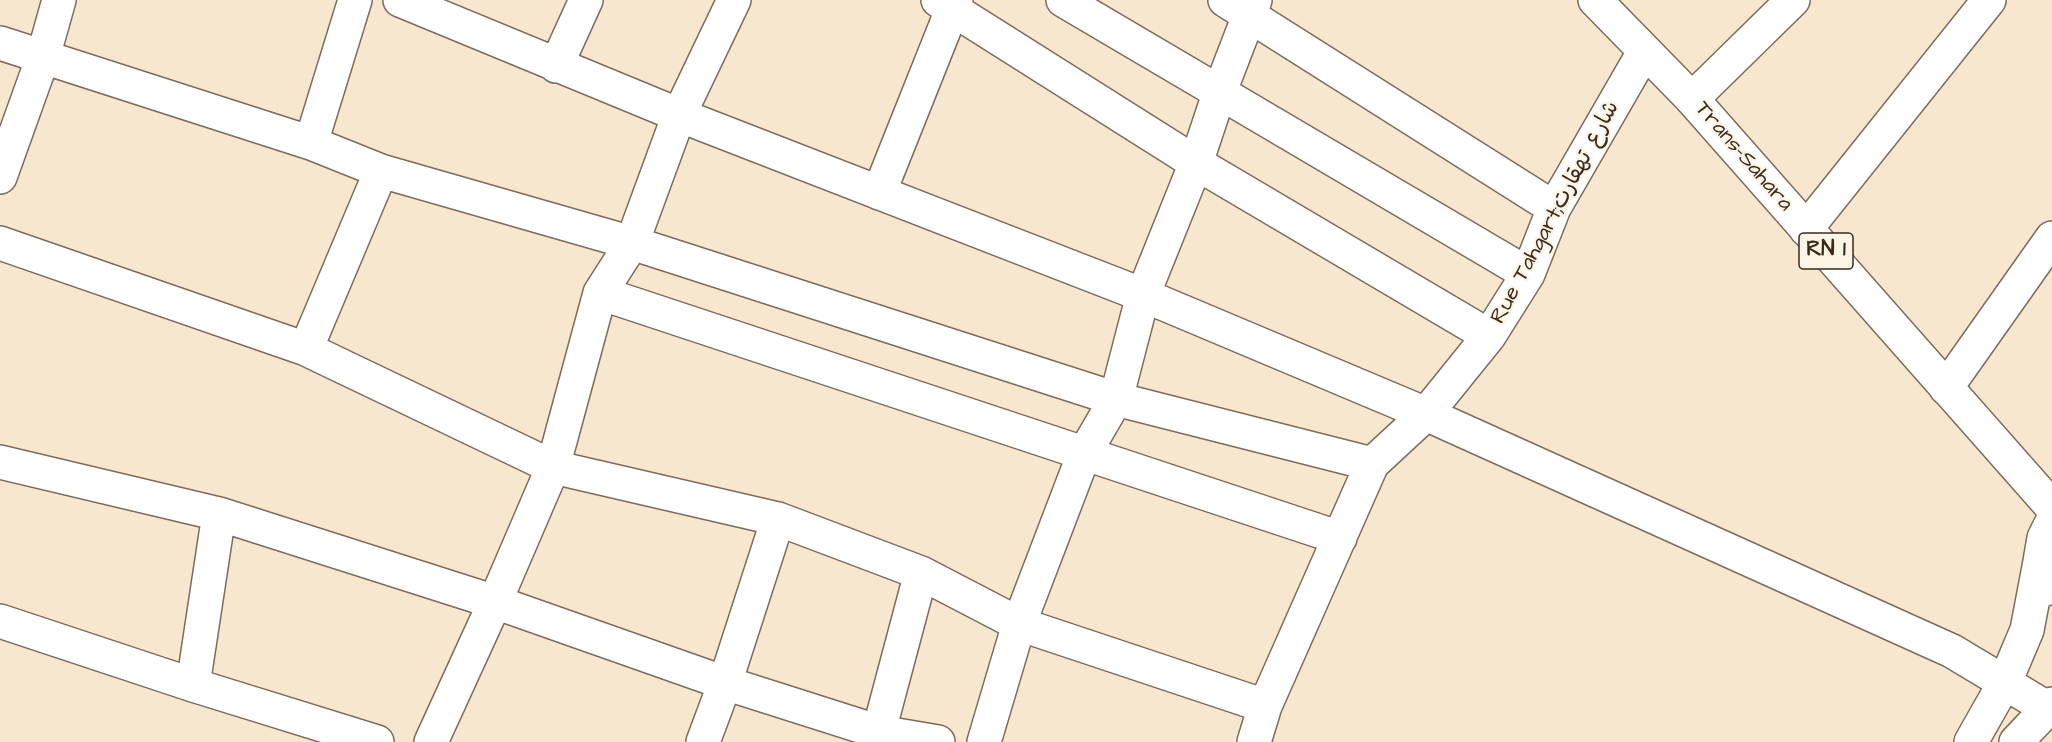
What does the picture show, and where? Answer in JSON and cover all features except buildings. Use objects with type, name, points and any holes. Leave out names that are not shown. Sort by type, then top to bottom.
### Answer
[{"type":"street","points":[[0,177],[43,57],[59,0]]},
{"type":"street","points":[[310,143],[355,0]]},
{"type":"street","points":[[400,0],[679,115],[1143,295],[1426,414],[1952,651],[2049,706],[2016,742]]},
{"type":"street","points":[[556,66],[586,0]]},
{"type":"street","points":[[431,742],[553,467],[600,293],[632,243],[679,115],[734,0]]},
{"type":"street","points":[[1064,0],[1528,274]]},
{"type":"street","name":"Trans-Sahara","points":[[1595,0],[1692,99],[2052,507]]},
{"type":"street","points":[[1692,99],[1793,0]]},
{"type":"street","points":[[1806,229],[1989,0]]},
{"type":"street","points":[[879,193],[949,3],[1196,163],[1489,336]]},
{"type":"street","points":[[984,742],[1019,624],[1084,454],[1116,399],[1143,295],[1196,163],[1220,91],[1243,5],[1554,208]]},
{"type":"street","points":[[0,43],[310,143],[381,171],[632,243],[1116,399],[1372,464]]},
{"type":"street","name":"Rue Tahgart;شارع تهقارت","points":[[1254,742],[1265,706],[1372,464],[1426,414],[1489,336],[1528,274],[1554,208],[1644,52]]},
{"type":"street","points":[[306,349],[381,171]]},
{"type":"street","points":[[1947,388],[2052,238]]},
{"type":"street","points":[[0,243],[306,349],[553,467],[778,519],[921,573],[1019,624],[1265,706]]},
{"type":"street","points":[[600,293],[1340,538]]},
{"type":"street","points":[[0,462],[219,514],[495,602],[877,737],[938,742]]},
{"type":"street","points":[[193,685],[219,514]]},
{"type":"street","points":[[703,742],[725,684],[778,519]]},
{"type":"street","points":[[1971,742],[2005,682],[2026,630],[2044,538],[2052,522]]},
{"type":"street","points":[[2039,567],[2044,596],[2052,612]]},
{"type":"street","points":[[877,737],[921,573]]},
{"type":"street","points":[[0,621],[340,737],[377,742]]},
{"type":"street","name":"Rue Tahgart;شارع تهقارت","points":[[1265,706],[1267,742]]}]
